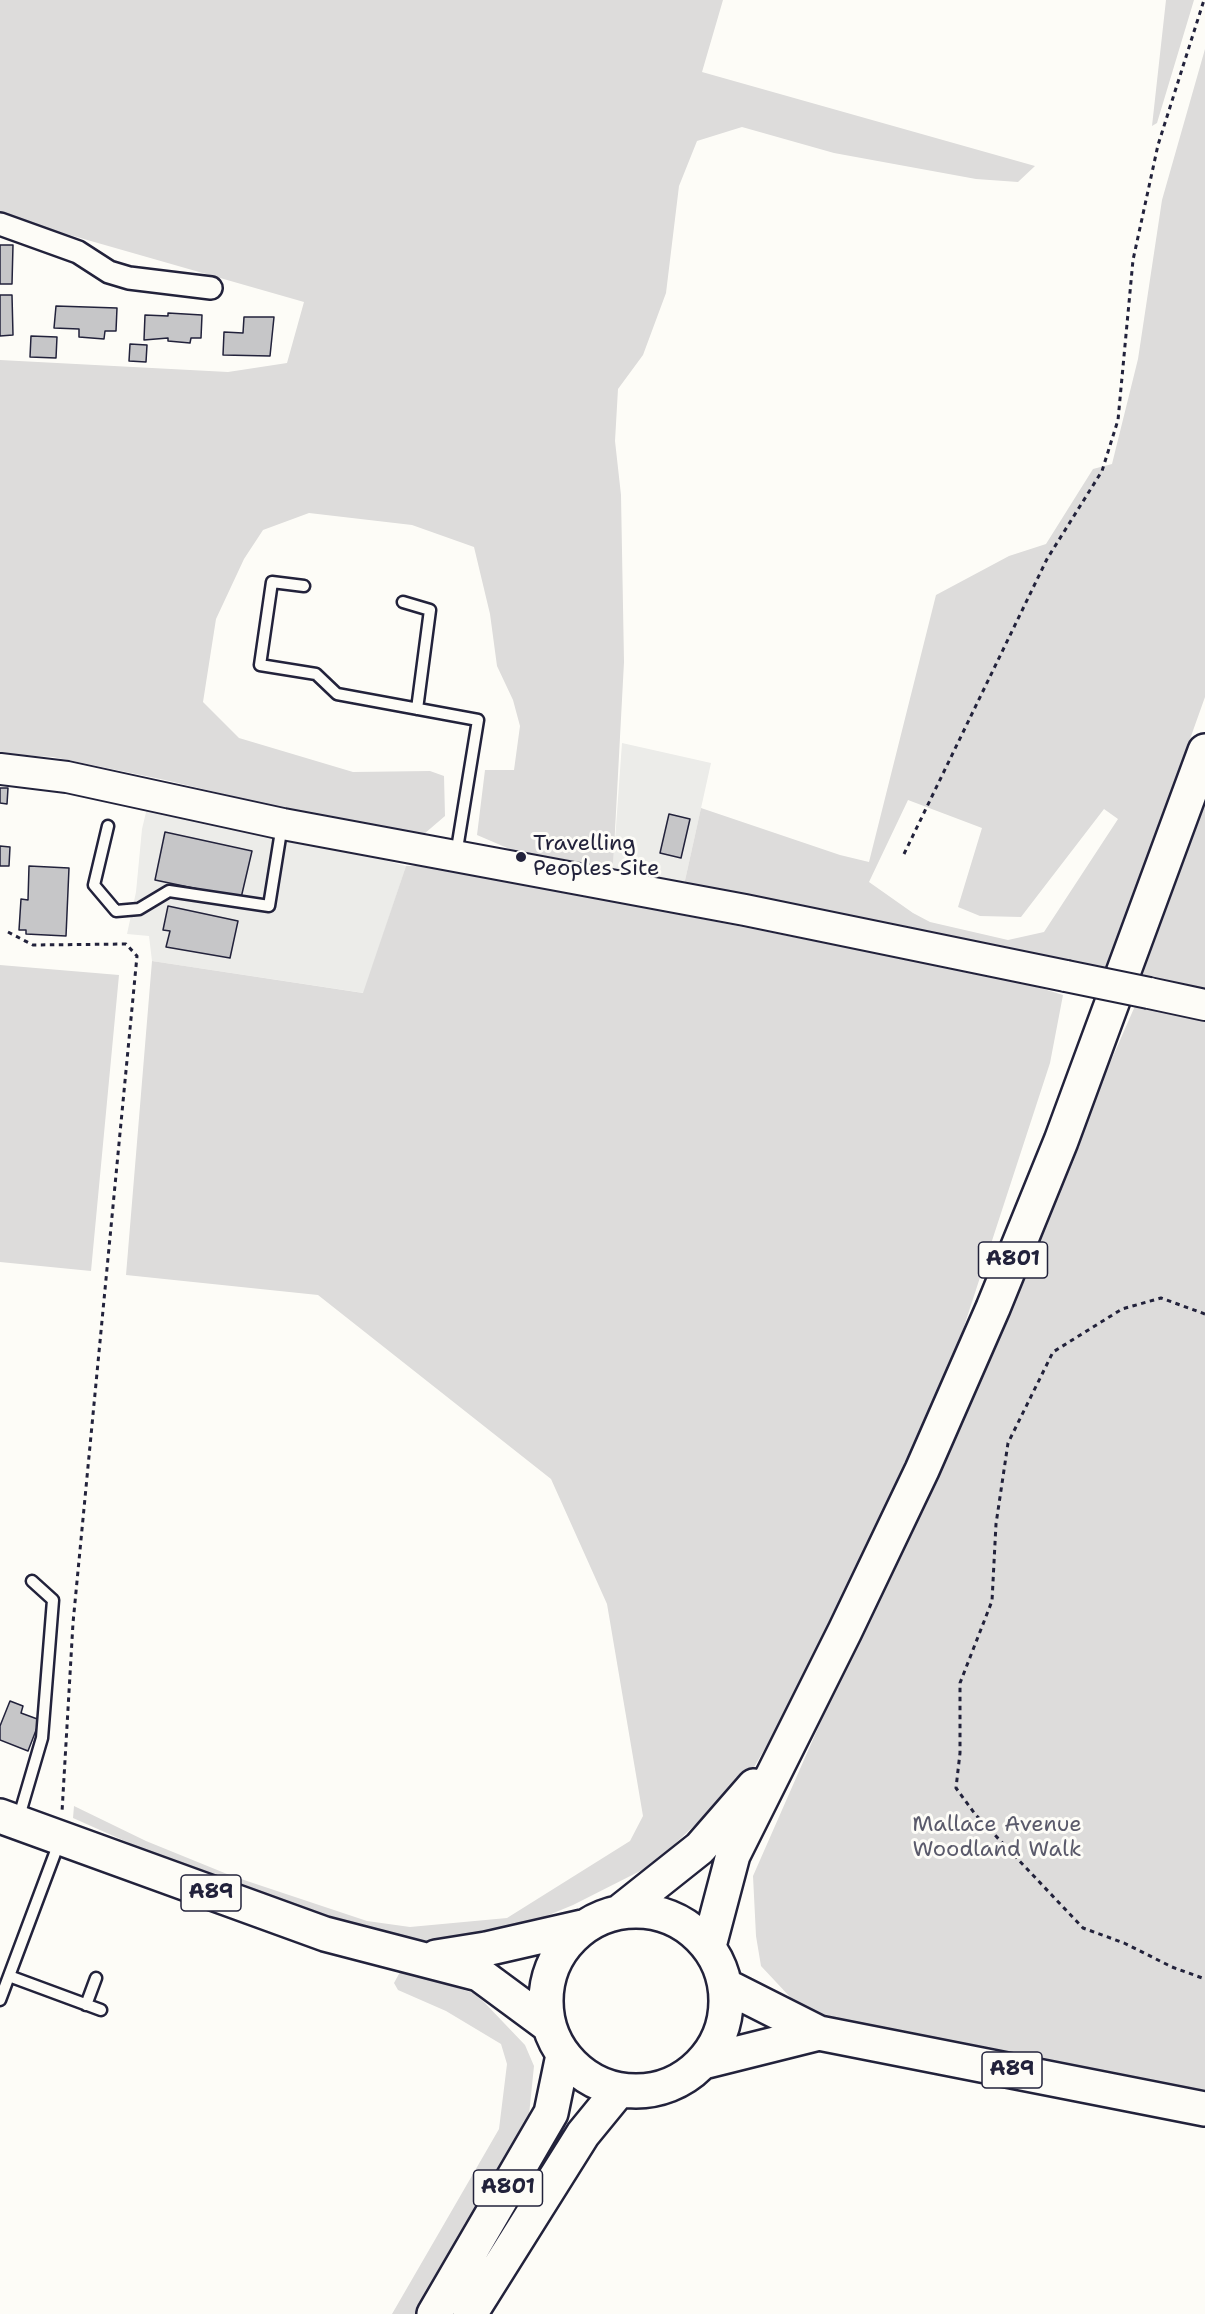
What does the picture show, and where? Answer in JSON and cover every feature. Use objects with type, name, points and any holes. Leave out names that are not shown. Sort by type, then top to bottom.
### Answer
[{"type":"main road","name":"A801","points":[[708,1946],[733,1855],[922,1470],[993,1308],[1061,1141],[1205,751]]},
{"type":"main road","points":[[0,769],[67,777],[282,824],[756,912],[1205,1005]]},
{"type":"main road","name":"A801","points":[[622,1910],[700,1848],[784,1754]]},
{"type":"main road","name":"A89","points":[[9,1820],[325,1934],[479,1974],[548,2025]]},
{"type":"main road","name":"A89","points":[[425,1959],[486,1949],[582,1927],[622,1910],[654,1911],[672,1917],[708,1946],[726,1986],[725,2018],[714,2047],[703,2062],[685,2077],[656,2089],[619,2090],[589,2079],[563,2055],[548,2025],[545,1994],[550,1968],[567,1941],[582,1927]]},
{"type":"main road","name":"A89","points":[[726,1986],[819,2033],[1205,2109]]},
{"type":"main road","name":"A89","points":[[703,2062],[819,2033]]},
{"type":"main road","name":"A801","points":[[434,2314],[551,2113],[563,2055]]},
{"type":"main road","name":"A801","points":[[470,2314],[583,2134],[619,2090]]},
{"type":"street","points":[[0,224],[78,252],[109,272],[129,278],[211,288]]},
{"type":"lane","points":[[304,586],[272,582],[260,665],[316,674],[337,693],[478,720],[456,855]]},
{"type":"lane","points":[[403,602],[430,610],[417,709]]},
{"type":"lane","points":[[108,826],[94,885],[116,911],[138,909],[169,891],[269,906],[282,824]]},
{"type":"lane","points":[[9,1820],[42,1738],[53,1600],[32,1581]]},
{"type":"lane","points":[[0,2000],[60,1839]]},
{"type":"lane","points":[[9,1976],[101,2010]]},
{"type":"lane","points":[[86,2005],[96,1978]]},
{"type":"path","points":[[904,854],[1047,559],[1102,471],[1118,420],[1132,260],[1158,145],[1204,0]]},
{"type":"path","points":[[8,932],[33,945],[126,944],[136,956],[73,1623],[60,1839]]},
{"type":"path","points":[[1205,1314],[1161,1298],[1122,1309],[1053,1352],[1008,1443],[996,1524],[992,1601],[960,1683],[960,1753],[956,1788],[975,1815],[1083,1928],[1124,1942],[1172,1967],[1205,1979]]},
{"type":"shaded area","points":[[622,743],[711,763],[684,885],[613,868]]},
{"type":"shaded area","points":[[148,804],[329,845],[406,866],[364,993],[152,961],[149,936],[127,934],[136,892],[142,829]]},
{"type":"green space","points":[[0,0],[723,0],[702,72],[1035,166],[1018,182],[976,179],[834,153],[742,127],[697,141],[679,186],[666,293],[643,355],[618,389],[615,441],[621,495],[624,662],[613,868],[512,850],[477,835],[485,770],[514,770],[520,726],[513,700],[497,666],[490,614],[474,547],[412,525],[309,513],[263,530],[244,559],[216,619],[203,702],[239,738],[353,772],[430,771],[444,776],[445,816],[424,834],[315,816],[165,780],[53,757],[0,754],[0,360],[228,372],[287,363],[304,302],[0,215]]},
{"type":"green space","points":[[1166,0],[1194,0],[1157,123],[1152,126]]},
{"type":"green space","points":[[1205,49],[1205,697],[1108,969],[879,921],[684,885],[701,808],[840,855],[869,862],[936,595],[1009,556],[1046,544],[1093,469],[1112,464],[1138,359],[1162,200]],"holes":[[[908,800],[982,828],[958,907],[980,916],[1021,917],[1104,809],[1118,819],[1044,932],[1008,940],[930,922],[869,882]]]},
{"type":"green space","points":[[1205,804],[1205,990],[1141,979]]},
{"type":"green space","points":[[406,866],[431,866],[1018,981],[1063,995],[1050,1063],[956,1351],[871,1542],[792,1702],[753,1769],[654,1864],[573,1905],[486,1941],[434,1949],[379,1938],[181,1866],[73,1818],[74,1806],[146,1841],[232,1876],[367,1921],[410,1927],[507,1918],[630,1841],[643,1816],[607,1604],[551,1479],[318,1295],[126,1275],[152,961],[363,993]]},
{"type":"green space","points":[[0,965],[119,975],[91,1271],[0,1262]]},
{"type":"green space","name":"Mallace Avenue Woodland Walk","points":[[1135,1006],[1205,1014],[1205,2091],[805,2013],[761,1966],[756,1936],[753,1876]]},
{"type":"green space","points":[[400,1972],[408,1972],[473,1993],[525,2045],[534,2066],[529,2115],[509,2166],[418,2314],[392,2314],[499,2129],[507,2064],[501,2044],[446,2011],[398,1990],[394,1983]]},
{"type":"building","points":[[0,245],[13,245],[12,284],[0,284]]},
{"type":"building","points":[[0,295],[12,295],[13,335],[0,336]]},
{"type":"building","points":[[56,306],[117,308],[116,331],[105,331],[104,339],[79,337],[79,329],[54,328]]},
{"type":"building","points":[[168,313],[202,315],[201,338],[191,338],[190,343],[168,341],[168,338],[144,340],[145,315],[168,316]]},
{"type":"building","points":[[244,317],[274,317],[270,356],[223,355],[224,332],[243,333]]},
{"type":"building","points":[[31,336],[57,337],[56,358],[30,357]]},
{"type":"building","points":[[130,344],[147,345],[146,362],[129,361]]},
{"type":"building","points":[[0,788],[8,788],[7,804],[0,803]]},
{"type":"building","points":[[669,814],[690,819],[681,858],[660,853]]},
{"type":"building","points":[[165,832],[252,851],[241,898],[155,880]]},
{"type":"building","points":[[0,846],[10,847],[9,866],[0,866]]},
{"type":"building","points":[[29,866],[69,868],[66,936],[26,934],[26,930],[19,930],[21,899],[28,900]]},
{"type":"building","points":[[168,906],[238,921],[230,958],[166,947],[170,931],[163,930]]},
{"type":"building","points":[[10,1701],[23,1706],[21,1713],[40,1720],[28,1751],[0,1740],[0,1726]]},
{"type":"place","name":"Travelling Peoples Site","points":[[521,857]]}]
